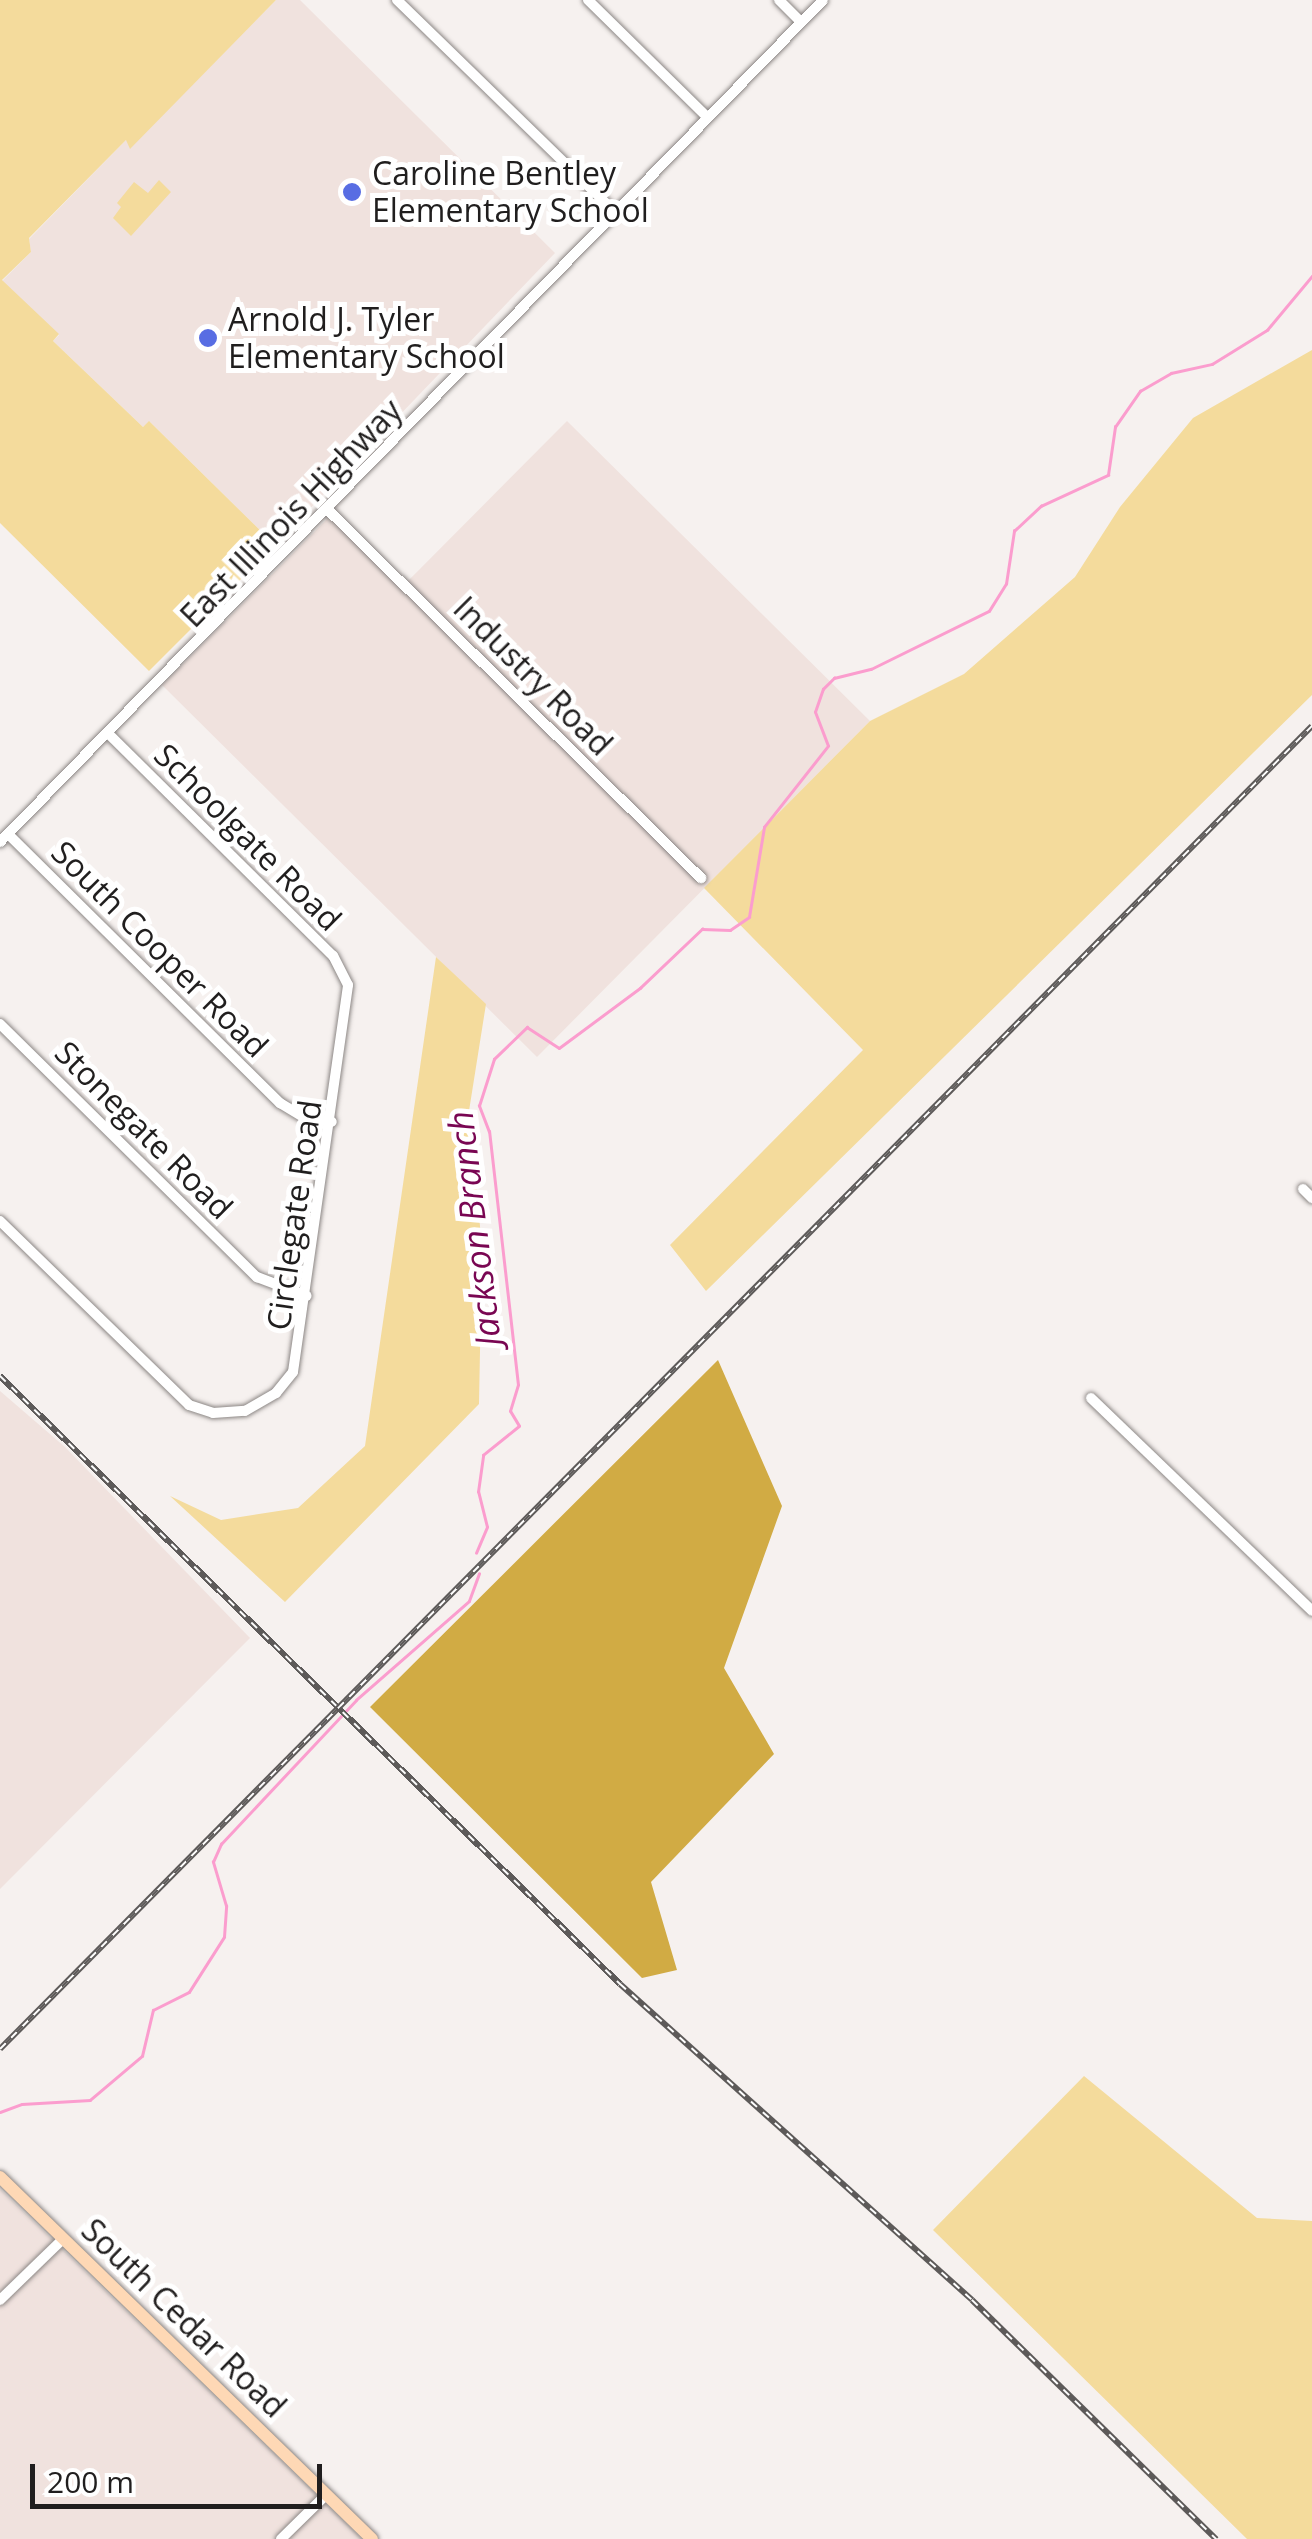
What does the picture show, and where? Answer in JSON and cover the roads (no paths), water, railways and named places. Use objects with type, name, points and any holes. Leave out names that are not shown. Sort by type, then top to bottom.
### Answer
[{"type":"main road","name":"South Cedar Road","points":[[0,2178],[372,2539]]},
{"type":"street","points":[[397,0],[617,214]]},
{"type":"street","points":[[588,0],[707,117]]},
{"type":"street","points":[[779,0],[801,22]]},
{"type":"street","name":"East Illinois Highway","points":[[6,836],[329,511],[823,0]]},
{"type":"street","name":"Industry Road","points":[[329,511],[701,878]]},
{"type":"street","name":"Schoolgate Road","points":[[108,733],[333,956],[347,980]]},
{"type":"street","name":"South Cooper Road","points":[[0,822],[6,836],[280,1103],[300,1116],[332,1122]]},
{"type":"street","name":"Circlegate Road","points":[[0,1222],[181,1400],[224,1413],[260,1405],[288,1380],[300,1353],[350,1005],[347,980]]},
{"type":"street","name":"Stonegate Road","points":[[0,1024],[257,1277],[307,1296]]},
{"type":"street","points":[[1091,1398],[1311,1608]]},
{"type":"street","points":[[0,2300],[63,2239]]},
{"type":"street","points":[[281,2539],[326,2494]]},
{"type":"waterway","name":"Jackson Branch","points":[[476,1553],[487,1527],[478,1492],[483,1455],[519,1426],[510,1411],[518,1385],[489,1132],[479,1106],[494,1059],[527,1027],[559,1048],[640,988],[702,929],[730,930],[749,917],[764,827],[828,746],[815,712],[823,689],[834,678],[871,669],[989,611],[1006,584],[1014,531],[1041,506],[1108,475],[1115,427],[1140,391],[1171,373],[1212,364],[1267,330],[1312,276]]},
{"type":"waterway","name":"Jackson Branch","points":[[0,2112],[22,2104],[90,2100],[142,2056],[153,2010],[189,1992],[224,1937],[226,1906],[213,1862],[221,1844],[356,1700],[469,1601],[479,1574]]},
{"type":"railway","points":[[0,2049],[1312,726]]},
{"type":"railway","points":[[0,1376],[620,1984],[972,2300],[1216,2539]]},
{"type":"place","name":"Caroline Bentley Elementary School","points":[[352,192]]},
{"type":"place","name":"Arnold J. Tyler Elementary School","points":[[208,338]]}]
